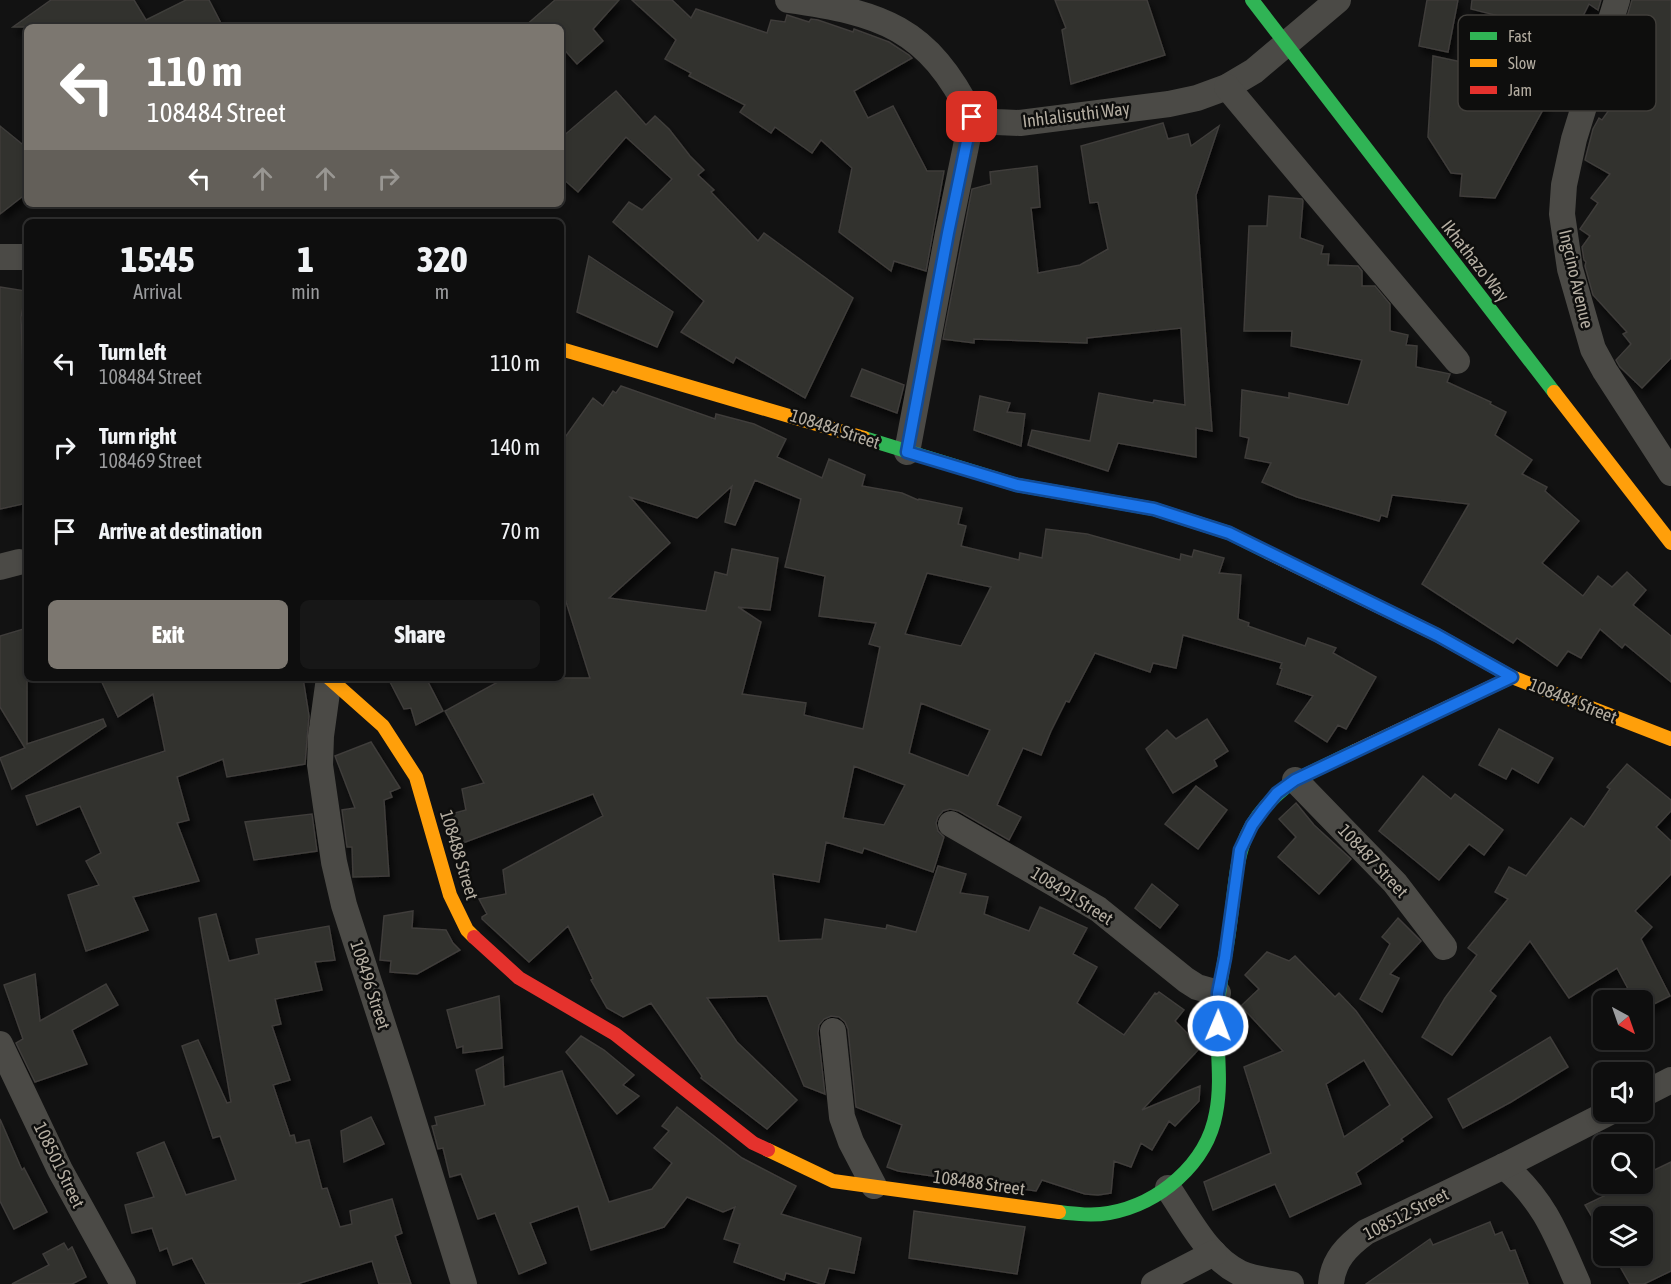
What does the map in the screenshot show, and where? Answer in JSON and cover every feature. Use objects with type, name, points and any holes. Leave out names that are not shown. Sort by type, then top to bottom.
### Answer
[{"type":"street","points":[[788,0],[855,12],[887,22],[906,33],[927,50],[943,68],[963,98],[972,117],[907,452]]},
{"type":"street","name":"Ikhathazo Way","points":[[1252,0],[1671,543]]},
{"type":"street","name":"Inhlalisuthi Way","points":[[972,117],[996,122],[1020,123],[1057,120],[1197,99],[1227,87],[1254,71],[1338,0]]},
{"type":"street","name":"Ingcino Avenue","points":[[1612,15],[1617,0]]},
{"type":"street","points":[[1227,87],[1457,361]]},
{"type":"street","name":"Ingcino Avenue","points":[[1583,111],[1564,185],[1562,214],[1570,269],[1593,349],[1671,473]]},
{"type":"street","points":[[0,257],[24,257]]},
{"type":"street","name":"108484 Street","points":[[564,350],[811,421],[1017,485],[1154,509],[1229,533],[1437,635],[1512,677],[1671,739]]},
{"type":"street","name":"108488 Street","points":[[332,681],[383,726],[416,777],[450,895],[467,930],[501,963],[535,988],[583,1013],[615,1034],[753,1143],[833,1181],[999,1205],[1089,1215],[1110,1213],[1127,1208],[1168,1188],[1189,1169],[1202,1153],[1213,1131],[1220,1096],[1218,993],[1240,850],[1252,825],[1263,810],[1277,793],[1295,780],[1512,677]]},
{"type":"street","name":"108496 Street","points":[[329,681],[321,736],[320,765],[334,862],[344,905],[464,1284]]},
{"type":"street","name":"108487 Street","points":[[1295,780],[1395,883],[1444,947]]},
{"type":"street","name":"108491 Street","points":[[951,824],[1098,909],[1185,980],[1197,987],[1218,993]]},
{"type":"street","points":[[833,1031],[844,1124],[874,1186]]},
{"type":"street","name":"108501 Street","points":[[0,1044],[60,1170],[123,1284]]},
{"type":"street","points":[[1653,1089],[1671,1080]]},
{"type":"street","name":"108512 Street","points":[[1331,1284],[1332,1274],[1340,1256],[1352,1242],[1366,1232],[1593,1121]]},
{"type":"street","points":[[1504,1166],[1522,1182],[1539,1203],[1553,1226],[1578,1284]]},
{"type":"street","points":[[1168,1188],[1223,1263],[1240,1273],[1291,1284]]},
{"type":"street","points":[[1154,1284],[1214,1253]]},
{"type":"building","points":[[51,0],[134,0],[146,20],[186,0],[209,0],[221,24],[24,24],[24,27],[13,27]]},
{"type":"building","points":[[555,0],[619,0],[593,29],[603,41],[577,64],[564,49],[564,24],[527,24]]},
{"type":"building","points":[[632,0],[672,0],[691,18],[696,9],[767,33],[771,20],[785,22],[787,15],[809,22],[811,19],[818,20],[853,32],[854,29],[889,42],[909,55],[912,58],[854,91],[868,118],[893,106],[927,171],[944,171],[926,271],[894,261],[891,271],[839,232],[852,168],[821,140],[812,153],[775,127],[771,133],[740,112],[745,105],[689,76],[691,73],[665,59],[676,40]]},
{"type":"building","points":[[1055,0],[1147,0],[1165,55],[1071,84],[1062,30],[1066,28]]},
{"type":"building","points":[[1427,0],[1458,0],[1448,52],[1419,46]]},
{"type":"building","points":[[1472,0],[1601,0],[1598,10],[1589,4],[1584,15],[1495,15],[1471,9]]},
{"type":"building","points":[[1632,0],[1671,0],[1671,358],[1642,388],[1620,367],[1616,360],[1631,344],[1623,334],[1627,332],[1593,295],[1582,247],[1590,236],[1580,229],[1598,203],[1591,198],[1610,174],[1585,160],[1593,129],[1599,118],[1602,120],[1608,111],[1656,111],[1656,15],[1628,15]]},
{"type":"building","points":[[1433,56],[1458,61],[1458,111],[1542,111],[1495,198],[1460,196],[1462,174],[1451,173],[1428,137]]},
{"type":"building","points":[[616,91],[646,125],[655,116],[669,129],[704,170],[698,175],[714,190],[711,192],[758,241],[764,233],[853,298],[805,398],[736,357],[733,363],[681,332],[704,301],[613,222],[629,202],[642,210],[672,179],[626,137],[578,192],[564,180],[564,135]]},
{"type":"building","points":[[1163,123],[1168,139],[1188,134],[1191,146],[1219,126],[1196,195],[1212,431],[1196,428],[1196,457],[1118,443],[1108,471],[1028,445],[1032,430],[1090,441],[1099,393],[1153,403],[1154,400],[1185,405],[1181,328],[1087,338],[1087,343],[974,339],[974,343],[943,339],[972,189],[991,184],[990,172],[1037,166],[1040,207],[1031,208],[1038,273],[1080,265],[1108,249],[1098,202],[1090,203],[1081,146]]},
{"type":"building","points":[[0,126],[24,146],[24,195],[0,214]]},
{"type":"building","points":[[1269,196],[1302,199],[1300,238],[1323,246],[1321,254],[1329,254],[1328,265],[1358,266],[1362,271],[1362,286],[1375,286],[1390,304],[1390,331],[1408,335],[1406,345],[1417,346],[1416,367],[1450,374],[1447,382],[1491,402],[1490,404],[1506,412],[1495,435],[1532,460],[1522,474],[1547,487],[1545,491],[1579,521],[1542,563],[1583,596],[1598,576],[1612,587],[1627,572],[1646,590],[1633,605],[1671,636],[1671,682],[1625,644],[1622,648],[1600,629],[1581,658],[1568,651],[1557,666],[1517,638],[1513,643],[1422,584],[1469,504],[1392,495],[1387,517],[1381,515],[1379,521],[1297,497],[1262,482],[1271,463],[1245,458],[1249,438],[1240,436],[1242,390],[1289,398],[1289,393],[1348,405],[1362,360],[1291,346],[1292,331],[1244,331],[1249,226],[1267,226]]},
{"type":"building","points":[[589,256],[673,312],[657,347],[577,312]]},
{"type":"building","points":[[0,287],[24,291],[21,317],[24,504],[0,509]]},
{"type":"building","points":[[862,369],[904,385],[897,413],[851,396]]},
{"type":"building","points":[[621,386],[715,419],[716,414],[754,424],[786,439],[777,457],[822,478],[829,459],[865,475],[862,486],[962,508],[958,524],[966,526],[961,546],[1019,560],[1020,553],[1042,558],[1046,529],[1087,534],[1180,560],[1181,554],[1192,557],[1194,550],[1224,558],[1219,573],[1241,575],[1238,619],[1249,623],[1248,626],[1305,646],[1308,638],[1336,648],[1333,653],[1376,677],[1346,729],[1338,725],[1327,742],[1295,721],[1313,696],[1277,684],[1282,663],[1183,635],[1176,668],[1153,663],[1150,672],[1095,653],[1069,702],[1066,701],[1041,755],[1023,748],[997,805],[1021,817],[1009,840],[959,811],[950,809],[943,811],[936,823],[938,831],[944,837],[933,872],[864,848],[862,853],[826,842],[819,882],[773,874],[779,941],[822,939],[825,919],[886,929],[887,925],[916,932],[938,866],[966,874],[960,893],[988,897],[984,914],[1029,931],[1040,907],[1087,928],[1073,954],[1097,967],[1077,1003],[1124,1035],[1155,993],[1159,992],[1184,1010],[1175,1021],[1199,1045],[1199,1049],[1142,1110],[1200,1086],[1199,1101],[1175,1126],[1169,1121],[1152,1150],[1141,1143],[1131,1167],[1114,1161],[1111,1193],[1085,1194],[1042,1180],[1036,1191],[898,1171],[887,1167],[902,1125],[856,1107],[848,1029],[845,1022],[839,1017],[831,1016],[819,1025],[825,1094],[804,1086],[767,996],[707,998],[737,1042],[797,1100],[767,1129],[701,1078],[702,1076],[651,1003],[623,1017],[607,1008],[591,980],[593,979],[568,926],[529,962],[482,919],[487,914],[479,899],[506,894],[503,870],[603,816],[593,794],[455,846],[447,815],[466,810],[462,789],[484,783],[445,711],[500,681],[564,681],[564,678],[590,678],[564,596],[564,439],[593,398],[603,406],[613,391],[616,393]],"holes":[[[755,480],[801,499],[785,567],[825,576],[819,616],[876,623],[869,644],[880,647],[863,729],[804,715],[806,703],[742,694],[761,622],[738,607],[770,610],[778,558],[732,549],[727,575],[715,572],[706,611],[609,598],[670,543],[630,497],[697,518],[732,486],[725,522],[735,525]],[[927,573],[991,587],[961,646],[905,634]],[[921,703],[990,730],[968,776],[909,753]],[[854,766],[905,785],[884,825],[843,818]]]},
{"type":"building","points":[[980,396],[1010,403],[1007,412],[1025,414],[1021,446],[974,430]]},
{"type":"building","points":[[24,629],[27,744],[103,719],[106,726],[12,789],[0,758],[25,748],[0,707],[0,636]]},
{"type":"building","points":[[101,681],[303,681],[309,716],[305,764],[227,777],[223,759],[177,777],[189,820],[177,823],[199,881],[133,897],[148,930],[86,951],[68,895],[99,885],[86,861],[101,853],[80,806],[37,825],[26,796],[165,751],[153,694],[118,717]]},
{"type":"building","points":[[390,681],[428,681],[443,711],[416,725],[411,708],[404,709]]},
{"type":"building","points":[[1207,719],[1228,751],[1214,760],[1217,766],[1173,793],[1146,749],[1167,730],[1176,739]]},
{"type":"building","points":[[1499,729],[1553,758],[1538,783],[1512,768],[1506,779],[1479,765]]},
{"type":"building","points":[[371,742],[400,788],[390,792],[392,797],[384,800],[389,876],[353,877],[352,847],[347,847],[342,810],[355,808],[335,756]]},
{"type":"building","points":[[1627,764],[1671,800],[1671,811],[1656,827],[1671,841],[1671,874],[1635,911],[1652,927],[1641,939],[1670,996],[1653,1004],[1653,990],[1629,990],[1617,968],[1569,998],[1530,941],[1490,991],[1496,996],[1452,1055],[1422,1037],[1445,998],[1477,955],[1468,948],[1508,899],[1495,892],[1509,867],[1526,876],[1571,818],[1584,827],[1610,789],[1607,787]]},
{"type":"building","points":[[1423,776],[1451,799],[1455,794],[1503,830],[1484,855],[1469,844],[1439,880],[1379,831]]},
{"type":"building","points":[[1196,786],[1227,810],[1198,849],[1165,824]]},
{"type":"building","points":[[1296,803],[1314,825],[1351,859],[1319,894],[1278,857],[1296,837],[1279,819]]},
{"type":"building","points":[[312,814],[317,851],[254,860],[245,822]]},
{"type":"building","points":[[1152,884],[1178,905],[1160,928],[1135,908]]},
{"type":"building","points":[[413,911],[412,928],[446,930],[460,950],[417,974],[390,972],[391,961],[380,960],[384,916]]},
{"type":"building","points":[[216,914],[229,961],[259,954],[256,939],[329,926],[335,960],[315,962],[322,990],[275,999],[281,1024],[272,1026],[290,1080],[273,1085],[290,1136],[294,1135],[296,1143],[309,1140],[322,1189],[327,1188],[340,1227],[352,1224],[350,1211],[392,1199],[402,1233],[395,1236],[411,1284],[379,1284],[372,1261],[297,1284],[206,1284],[192,1258],[173,1265],[167,1248],[160,1251],[152,1228],[132,1233],[125,1205],[154,1197],[137,1153],[164,1142],[186,1195],[236,1180],[220,1136],[213,1138],[182,1046],[198,1040],[227,1103],[231,1102],[199,918]]},
{"type":"building","points":[[1398,918],[1421,941],[1390,974],[1399,978],[1382,1012],[1360,999],[1390,944],[1382,937]]},
{"type":"building","points":[[1267,952],[1289,961],[1295,956],[1335,997],[1339,993],[1356,1011],[1432,1117],[1401,1139],[1403,1141],[1356,1173],[1361,1184],[1290,1217],[1275,1184],[1213,1210],[1204,1182],[1271,1153],[1244,1067],[1283,1051],[1241,1006],[1259,989],[1245,975]],"holes":[[[1364,1060],[1390,1105],[1344,1137],[1326,1084]]]},
{"type":"building","points":[[35,974],[40,1021],[106,984],[118,1005],[72,1030],[87,1064],[35,1082],[16,1043],[23,1039],[4,985]]},
{"type":"building","points":[[499,996],[502,1048],[463,1053],[463,1046],[457,1048],[447,1010]]},
{"type":"building","points":[[581,1036],[604,1050],[634,1075],[623,1085],[639,1096],[617,1114],[566,1052]]},
{"type":"building","points":[[1550,1037],[1568,1067],[1463,1128],[1448,1099]]},
{"type":"building","points":[[503,1057],[504,1087],[562,1071],[609,1202],[652,1189],[672,1163],[654,1148],[669,1131],[662,1126],[677,1107],[742,1158],[796,1186],[781,1214],[861,1238],[854,1273],[829,1268],[824,1284],[821,1284],[786,1273],[784,1280],[734,1262],[740,1244],[724,1239],[735,1207],[723,1212],[687,1197],[664,1227],[591,1250],[578,1206],[530,1223],[546,1263],[519,1274],[495,1213],[478,1219],[461,1174],[450,1177],[443,1148],[438,1149],[432,1126],[437,1125],[435,1117],[485,1105],[476,1070]]},
{"type":"building","points":[[371,1117],[384,1144],[344,1162],[341,1131]]},
{"type":"building","points":[[0,1119],[22,1170],[24,1168],[47,1212],[14,1229],[0,1201]]},
{"type":"building","points":[[1671,1162],[1671,1271],[1644,1284],[1630,1284],[1620,1266],[1653,1266],[1653,1206],[1593,1206],[1593,1218],[1585,1205],[1608,1194],[1653,1194],[1653,1171]]},
{"type":"building","points":[[914,1211],[1025,1227],[1017,1274],[909,1258]]},
{"type":"building","points":[[1490,1222],[1495,1235],[1502,1232],[1510,1251],[1515,1250],[1528,1284],[1366,1284],[1430,1239],[1433,1245]]},
{"type":"building","points":[[64,1243],[68,1250],[72,1247],[86,1277],[72,1284],[12,1284],[49,1265],[43,1254]]},
{"type":"traffic: fast","points":[[1252,0],[1554,392]]},
{"type":"traffic: fast","points":[[864,438],[1017,485],[1154,509],[1229,533],[1269,553]]},
{"type":"traffic: fast","points":[[1059,1212],[1103,1214],[1146,1201],[1178,1179],[1203,1149],[1211,1132],[1218,1102],[1218,999],[1242,847],[1249,830],[1274,797],[1295,780],[1355,751]]},
{"type":"traffic: slow","points":[[564,350],[864,438]]},
{"type":"traffic: slow","points":[[1554,392],[1671,543]]},
{"type":"traffic: slow","points":[[1269,553],[1437,635],[1512,677],[1671,739]]},
{"type":"traffic: slow","points":[[1355,751],[1512,677]]},
{"type":"traffic: slow","points":[[332,681],[383,726],[416,777],[450,895],[467,930],[474,937]]},
{"type":"traffic: slow","points":[[768,1150],[833,1181],[1059,1212]]},
{"type":"traffic: jam","points":[[474,937],[519,978],[615,1034],[753,1143],[768,1150]]},
{"type":"route","points":[[972,117],[907,452],[1017,485],[1154,509],[1229,533],[1437,635],[1512,677],[1295,780],[1277,793],[1252,825],[1240,850],[1218,993],[1218,1026]]}]
